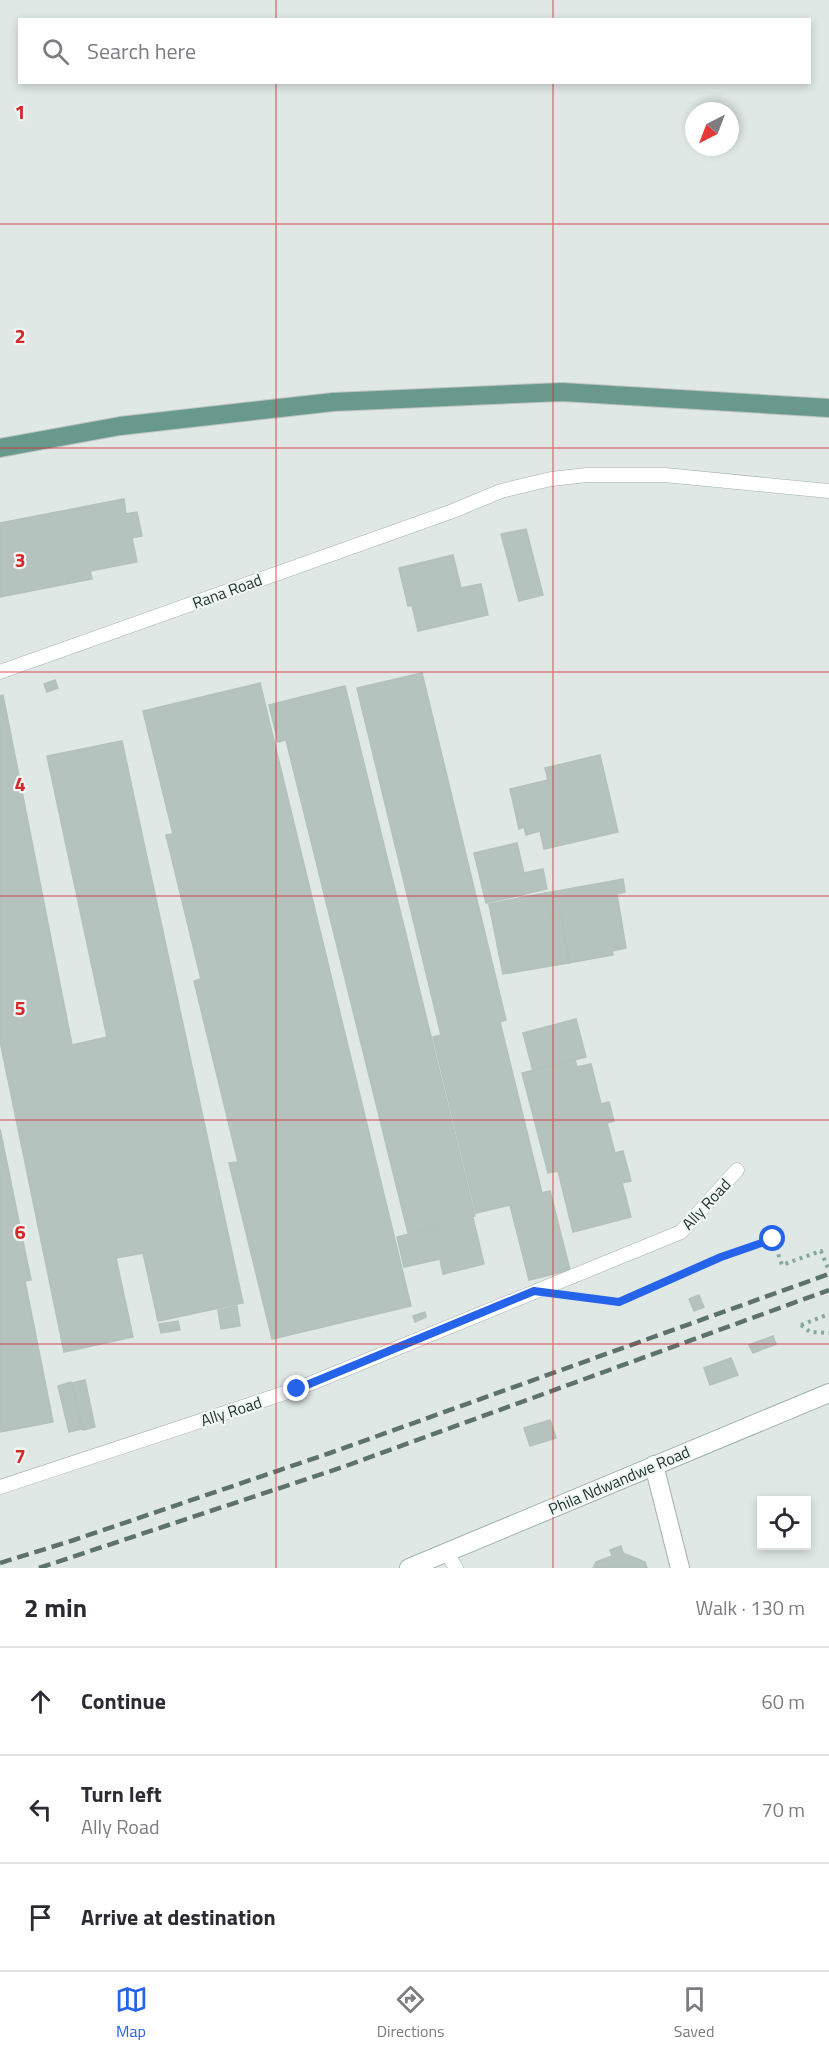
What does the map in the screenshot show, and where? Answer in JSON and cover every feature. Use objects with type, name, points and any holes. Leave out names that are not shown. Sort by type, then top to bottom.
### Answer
[{"type":"main road","points":[[0,448],[120,426],[333,402],[562,392],[829,408]]},
{"type":"street","name":"Phila Ndwandwe Road","points":[[409,1568],[829,1393]]},
{"type":"street","points":[[654,1465],[680,1568]]},
{"type":"lane","name":"Rana Road","points":[[0,672],[453,511],[501,491],[551,479],[587,475],[665,475],[829,491]]},
{"type":"lane","name":"Ally Road","points":[[0,1487],[297,1389],[681,1232],[737,1170]]},
{"type":"lane","points":[[446,1552],[456,1568]]},
{"type":"path","points":[[576,1297],[619,1302],[721,1257],[773,1239],[782,1265],[821,1251],[829,1271]]},
{"type":"path","points":[[829,1314],[801,1325],[810,1332],[829,1333]]},
{"type":"building","points":[[124,499],[126,514],[137,512],[142,536],[132,538],[137,562],[90,571],[92,579],[0,597],[0,523]]},
{"type":"building","points":[[526,529],[543,595],[519,601],[501,534]]},
{"type":"building","points":[[453,555],[461,588],[481,584],[488,615],[418,631],[412,605],[408,606],[399,568]]},
{"type":"building","points":[[422,673],[506,1020],[500,1022],[542,1193],[550,1191],[570,1270],[529,1280],[510,1205],[476,1213],[433,1037],[441,1035],[357,688]]},
{"type":"building","points":[[55,680],[58,688],[47,692],[44,684]]},
{"type":"building","points":[[260,683],[411,1306],[272,1339],[229,1163],[238,1162],[194,981],[201,979],[166,835],[173,834],[143,711]]},
{"type":"building","points":[[345,686],[475,1216],[408,1233],[286,740],[278,742],[269,705]]},
{"type":"building","points":[[3,695],[72,1045],[107,1037],[47,756],[122,741],[243,1303],[158,1321],[143,1253],[116,1258],[133,1337],[64,1352],[0,1041],[0,696]]},
{"type":"building","points":[[600,755],[618,832],[544,849],[540,831],[526,835],[524,827],[519,829],[510,789],[548,780],[545,768]]},
{"type":"building","points":[[517,843],[524,873],[543,869],[547,889],[486,903],[474,853]]},
{"type":"building","points":[[623,879],[625,892],[617,894],[626,948],[612,951],[613,955],[569,963],[561,914],[549,917],[545,893]]},
{"type":"building","points":[[545,893],[549,917],[561,914],[569,963],[503,974],[489,904]]},
{"type":"building","points":[[576,1019],[586,1057],[533,1071],[523,1033]]},
{"type":"building","points":[[575,1060],[577,1067],[591,1064],[601,1104],[609,1102],[614,1121],[607,1123],[615,1153],[623,1151],[631,1181],[622,1183],[631,1217],[573,1232],[558,1171],[548,1173],[522,1073]]},
{"type":"building","points":[[0,1129],[31,1280],[25,1281],[53,1422],[0,1432]]},
{"type":"building","points":[[473,1218],[484,1264],[443,1274],[440,1259],[404,1267],[397,1237]]},
{"type":"building","points":[[699,1295],[704,1307],[694,1311],[689,1299]]},
{"type":"building","points":[[237,1306],[240,1326],[221,1329],[218,1310]]},
{"type":"building","points":[[425,1312],[426,1317],[415,1322],[413,1316]]},
{"type":"building","points":[[178,1321],[180,1330],[161,1333],[159,1324]]},
{"type":"building","points":[[773,1336],[776,1344],[753,1353],[749,1345]]},
{"type":"building","points":[[731,1358],[738,1375],[710,1385],[704,1368]]},
{"type":"building","points":[[85,1380],[95,1427],[83,1430],[72,1383]]},
{"type":"building","points":[[71,1382],[82,1429],[69,1432],[58,1386]]},
{"type":"building","points":[[550,1420],[556,1438],[530,1446],[524,1428]]},
{"type":"building","points":[[621,1546],[623,1553],[645,1562],[647,1568],[593,1568],[596,1562],[612,1556],[610,1550]]},
{"type":"railway","points":[[0,1563],[330,1453],[829,1274]]},
{"type":"railway","points":[[39,1568],[343,1467],[829,1290]]},
{"type":"route","points":[[297,1389],[534,1291],[619,1302],[721,1257],[773,1239]]}]
